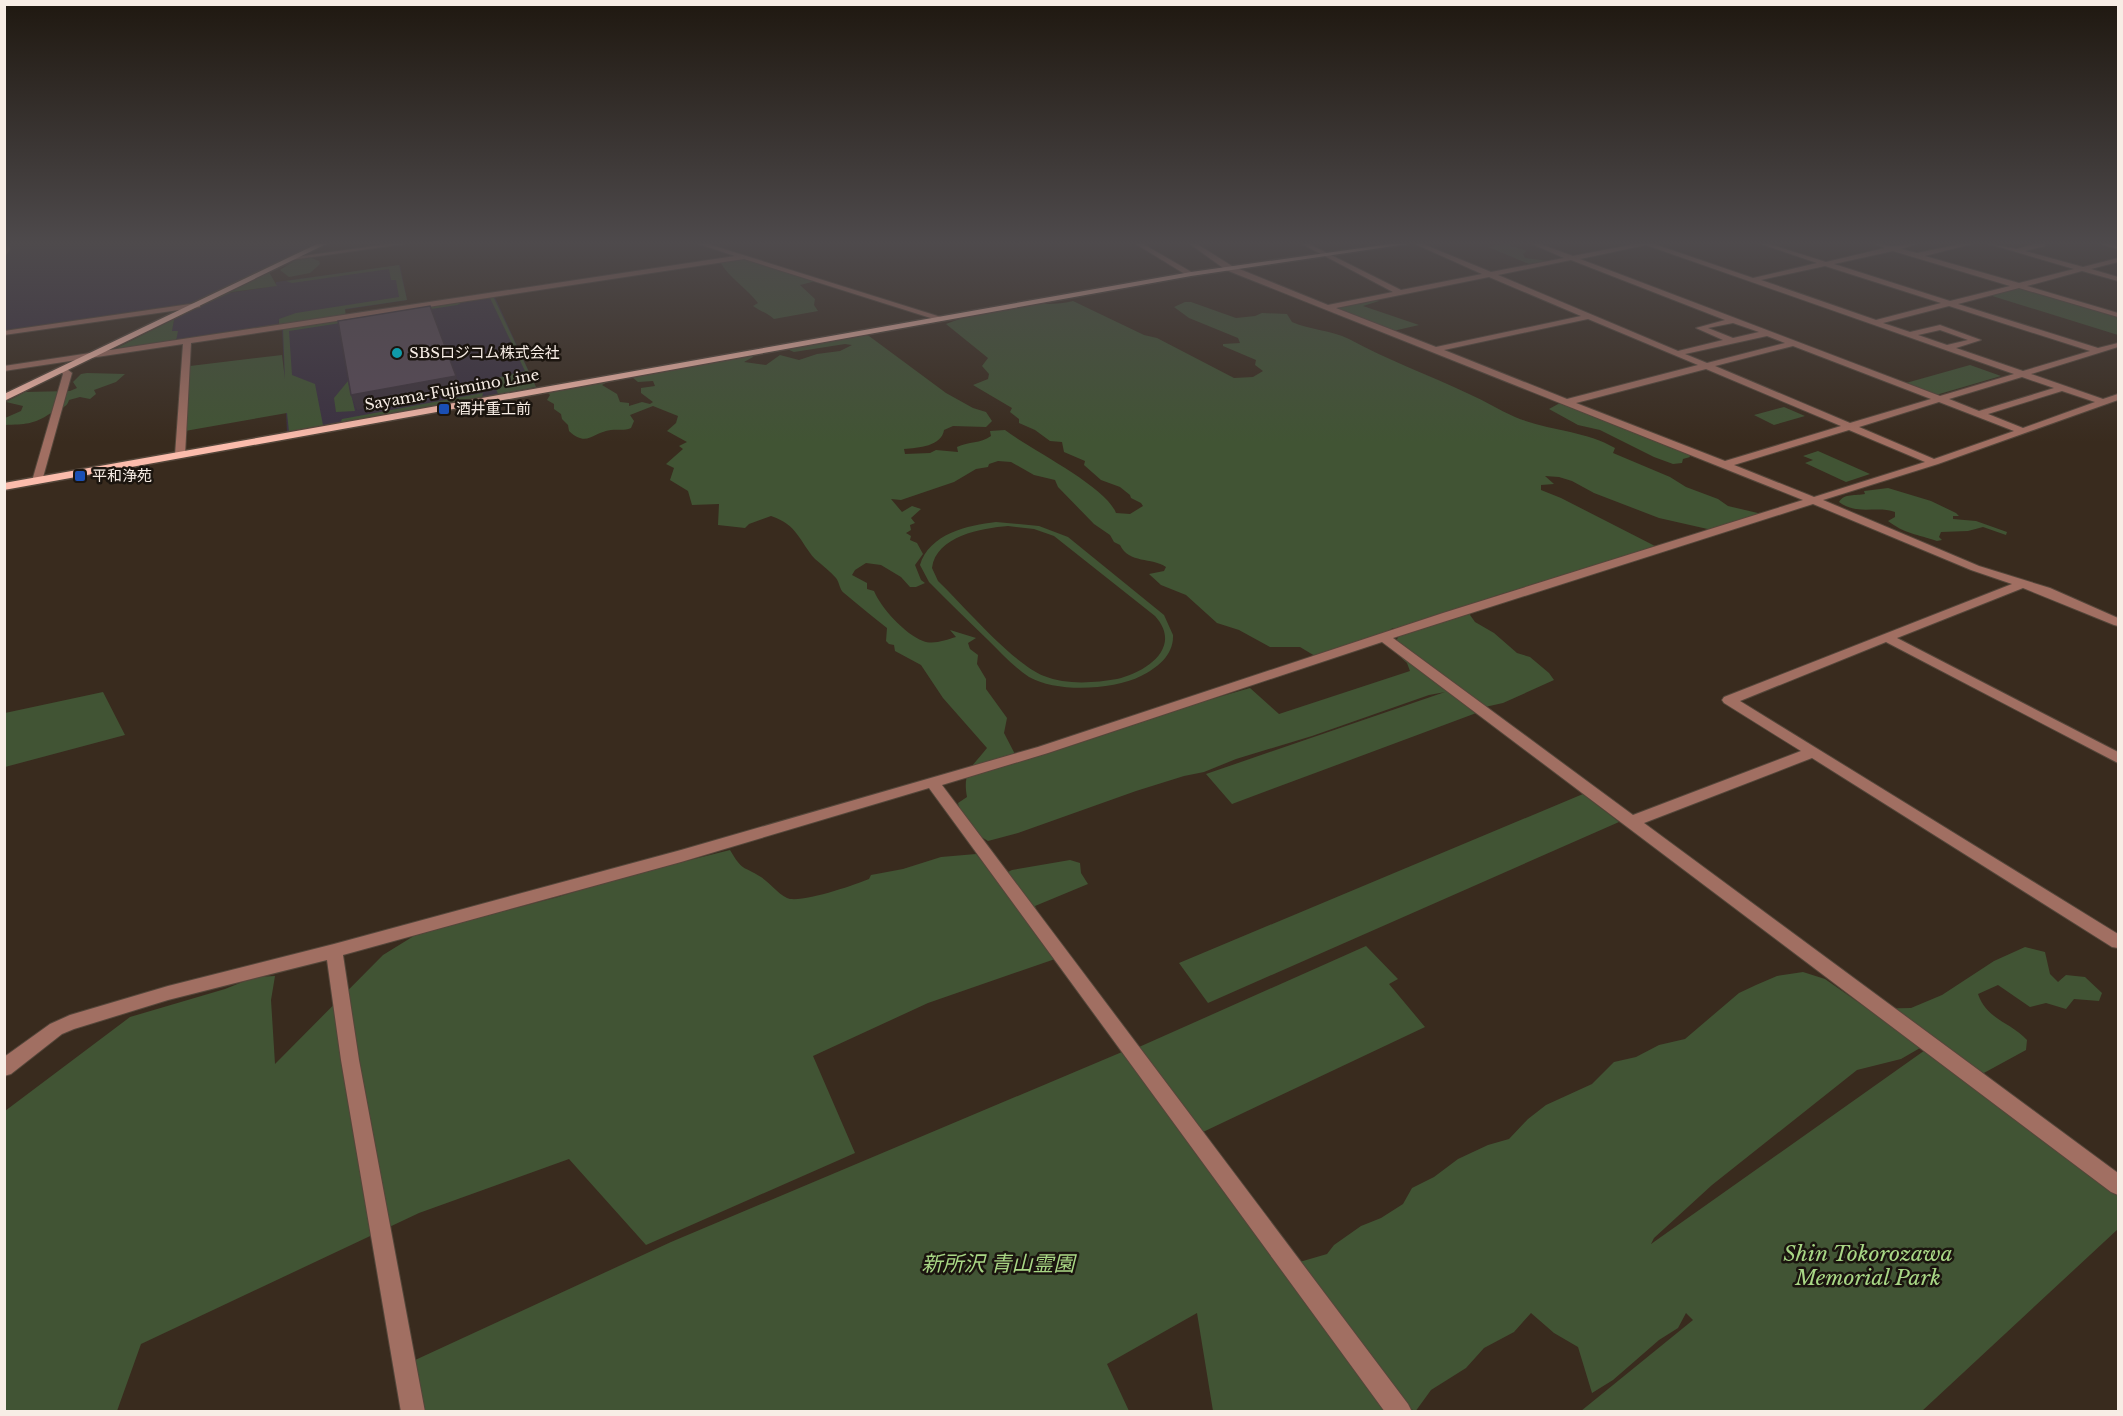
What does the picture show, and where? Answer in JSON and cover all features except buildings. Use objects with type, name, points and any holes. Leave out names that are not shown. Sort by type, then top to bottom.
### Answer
[{"type":"main road","points":[[4,398],[185,310]]},
{"type":"main road","name":"Sayama-Fujimino Line","points":[[4,487],[985,310]]},
{"type":"street","points":[[4,333],[161,310]]},
{"type":"street","points":[[4,369],[396,310]]},
{"type":"street","points":[[915,310],[940,318]]},
{"type":"street","points":[[1335,310],[1813,500],[1975,568],[2046,591],[2118,622]]},
{"type":"street","points":[[1575,310],[1934,462]]},
{"type":"street","points":[[1708,310],[2023,431]]},
{"type":"street","points":[[1840,310],[2103,402]]},
{"type":"street","points":[[1874,322],[1924,310]]},
{"type":"street","points":[[1969,310],[2098,351]]},
{"type":"street","points":[[2101,310],[2118,315]]},
{"type":"street","points":[[1435,350],[1589,316]]},
{"type":"street","points":[[1732,341],[1700,328],[1734,320]]},
{"type":"street","points":[[1909,335],[1940,327],[1977,340],[1946,348]]},
{"type":"street","points":[[1678,353],[1767,333]]},
{"type":"street","points":[[180,454],[187,342]]},
{"type":"street","points":[[1567,402],[1794,343]]},
{"type":"street","points":[[1723,465],[2118,345]]},
{"type":"street","points":[[37,481],[68,373],[63,369]]},
{"type":"street","points":[[1979,414],[2062,388]]},
{"type":"street","points":[[4,1068],[56,1029],[70,1023],[168,993],[334,951],[681,856],[1043,750],[1384,637],[1934,462],[2118,397]]},
{"type":"street","points":[[2022,584],[1729,700],[2118,942]]},
{"type":"street","points":[[1384,637],[2118,1185]]},
{"type":"street","points":[[1886,637],[2118,758]]},
{"type":"street","points":[[1630,822],[1813,752]]},
{"type":"street","points":[[932,782],[1400,1412]]},
{"type":"street","points":[[334,951],[350,1060],[413,1412]]},
{"type":"shaded area","points":[[5,310],[154,310],[5,332]]},
{"type":"shaded area","points":[[193,310],[342,310],[279,320],[278,327],[169,343],[174,320],[172,320]]},
{"type":"shaded area","points":[[397,310],[501,310],[536,387],[287,434],[282,328]]},
{"type":"green space","points":[[345,310],[346,317],[279,327],[279,319],[296,313]]},
{"type":"green space","points":[[400,310],[424,310],[289,331],[292,375],[315,384],[323,425],[320,427],[289,432],[287,413],[185,431],[190,366],[282,355],[285,379],[283,329]]},
{"type":"green space","points":[[496,310],[500,310],[536,387],[498,394],[492,379],[525,371]]},
{"type":"green space","points":[[760,310],[818,311],[774,319]]},
{"type":"green space","points":[[994,310],[1092,310],[1144,335],[1157,338],[1234,378],[1253,377],[1263,371],[1255,365],[1256,360],[1223,346],[1223,344],[1240,343],[1238,338],[1189,318],[1178,310],[1214,310],[1236,318],[1262,313],[1287,314],[1292,322],[1342,336],[1515,417],[1603,442],[1615,448],[1613,453],[1670,477],[1686,487],[1718,499],[1728,506],[1762,514],[1712,530],[1659,518],[1594,493],[1572,481],[1545,476],[1554,484],[1541,485],[1541,490],[1655,546],[1652,549],[1495,596],[1480,611],[1471,612],[1470,615],[1475,622],[1494,633],[1517,653],[1530,657],[1554,680],[1503,703],[1476,709],[1479,712],[1232,804],[1206,774],[1445,692],[1429,695],[1312,736],[1236,759],[1204,772],[1136,791],[1018,833],[988,841],[969,825],[958,803],[967,797],[967,775],[987,748],[943,698],[921,665],[895,651],[894,645],[886,641],[887,628],[842,591],[836,578],[815,559],[793,529],[771,516],[749,524],[745,528],[718,525],[719,504],[692,505],[688,491],[670,480],[674,468],[666,464],[683,449],[679,446],[687,442],[667,431],[676,423],[678,416],[653,406],[630,415],[634,421],[631,428],[605,431],[585,439],[569,431],[561,414],[554,409],[554,404],[547,400],[550,395],[547,392],[618,376],[602,385],[617,394],[620,402],[629,403],[629,406],[642,402],[650,404],[653,402],[641,393],[641,388],[655,386],[653,381],[638,382],[633,378],[637,375],[753,353],[753,357],[744,362],[766,365],[780,355],[799,360],[817,354],[840,351],[852,345],[845,344],[794,352],[787,349],[788,347],[869,336],[946,393],[973,408],[986,412],[992,421],[986,427],[953,426],[944,430],[939,440],[934,443],[904,449],[905,454],[930,453],[936,450],[958,452],[957,447],[991,436],[990,431],[1005,430],[1098,491],[1116,513],[1130,514],[1143,506],[1120,487],[1101,480],[1084,465],[1085,461],[1064,452],[1062,442],[1050,441],[1035,430],[1019,423],[1019,419],[1010,412],[1012,408],[973,385],[988,379],[989,374],[982,366],[988,358],[946,324]],"holes":[[[998,461],[1011,462],[1034,475],[1055,480],[1058,487],[1094,524],[1110,535],[1114,542],[1129,555],[1166,567],[1164,571],[1149,574],[1161,585],[1186,595],[1217,623],[1239,630],[1270,647],[1300,647],[1315,656],[1381,635],[1393,628],[1400,634],[1395,643],[1396,653],[1407,663],[1410,671],[1279,714],[1250,688],[1018,760],[1004,733],[1007,718],[986,689],[986,679],[977,664],[978,655],[970,649],[968,643],[976,638],[950,630],[956,637],[940,642],[923,641],[916,638],[894,620],[874,591],[867,589],[867,583],[852,575],[855,570],[866,563],[881,565],[901,577],[910,587],[925,583],[921,580],[915,565],[923,554],[917,543],[910,540],[911,536],[906,533],[911,530],[910,525],[915,523],[911,518],[921,509],[912,506],[902,512],[891,499],[901,500],[954,482],[976,469],[988,467],[989,464]]]},
{"type":"green space","points":[[1339,310],[1375,310],[1419,325],[1393,331]]},
{"type":"green space","points":[[2038,310],[2098,310],[2118,316],[2118,335]]},
{"type":"green space","points":[[174,320],[172,331],[178,331],[176,341],[113,350]]},
{"type":"green space","points":[[1970,365],[2001,376],[1936,395],[1906,383]]},
{"type":"green space","points":[[81,374],[125,374],[116,382],[94,390],[96,394],[90,399],[80,397],[69,400],[64,407],[34,422],[5,425],[5,418],[21,411],[23,406],[6,402],[25,392],[70,391],[77,388],[73,382]]},
{"type":"green space","points":[[348,381],[355,411],[336,412],[334,398]]},
{"type":"green space","points":[[483,393],[482,397],[340,424],[342,419]]},
{"type":"green space","points":[[1560,403],[1659,441],[1668,447],[1688,452],[1690,457],[1683,459],[1682,463],[1673,464],[1654,457],[1600,430],[1578,425],[1549,409]]},
{"type":"green space","points":[[1784,407],[1805,416],[1774,425],[1754,415]]},
{"type":"green space","points":[[1818,451],[1870,474],[1846,482],[1805,463],[1813,460],[1803,456]]},
{"type":"green space","points":[[1888,488],[1931,501],[1959,516],[1953,516],[1953,519],[1976,521],[2007,532],[2006,535],[1983,527],[1968,531],[1941,532],[1939,537],[1942,540],[1937,541],[1906,531],[1888,521],[1895,517],[1895,512],[1853,508],[1839,502],[1847,496],[1865,494],[1864,491]]},
{"type":"green space","points":[[985,523],[1039,526],[1068,537],[1164,615],[1173,635],[1168,655],[1153,669],[1141,676],[1101,687],[1054,686],[1023,673],[929,582],[920,565],[925,554],[941,539],[962,529]],"holes":[[[1008,526],[1034,529],[1054,536],[1155,616],[1163,627],[1165,638],[1163,648],[1150,664],[1140,671],[1117,679],[1071,682],[1044,676],[1018,660],[989,633],[938,581],[932,568],[935,557],[942,548],[962,536]]]},
{"type":"green space","points":[[103,692],[125,735],[5,767],[5,713]]},
{"type":"green space","points":[[1583,794],[1619,822],[1208,1003],[1179,963]]},
{"type":"green space","points":[[730,850],[743,867],[761,877],[783,896],[793,899],[827,893],[869,879],[871,875],[903,869],[941,857],[976,854],[996,878],[1012,870],[1070,860],[1080,863],[1081,873],[1088,884],[1035,906],[1058,958],[928,1003],[813,1056],[855,1153],[646,1245],[569,1159],[419,1213],[141,1344],[117,1411],[5,1412],[5,1111],[130,1017],[225,989],[255,977],[275,976],[271,1000],[275,1064],[383,955],[417,934],[558,897],[622,877]]},
{"type":"green space","points":[[1366,946],[1398,979],[1389,984],[1425,1027],[1203,1132],[1139,1047]]},
{"type":"green space","points":[[2025,947],[2045,952],[2050,974],[2058,982],[2066,975],[2085,977],[2102,993],[2099,1001],[2074,999],[2066,1009],[2046,1003],[2030,1007],[1998,985],[1978,994],[1982,1003],[1993,1015],[2027,1040],[2026,1050],[1982,1074],[1927,1044],[1901,1059],[1857,1070],[1712,1185],[1654,1238],[1651,1244],[1928,1048],[2118,1191],[2118,1229],[1922,1411],[1581,1411],[1693,1320],[1686,1313],[1678,1328],[1659,1340],[1613,1380],[1592,1393],[1578,1347],[1554,1333],[1531,1313],[1514,1332],[1484,1348],[1466,1368],[1431,1390],[1415,1412],[1394,1394],[1389,1411],[1213,1411],[1197,1313],[1107,1364],[1129,1411],[422,1411],[413,1361],[671,1242],[1122,1052],[1281,1263],[1303,1261],[1327,1254],[1334,1245],[1361,1226],[1381,1218],[1403,1204],[1412,1188],[1434,1177],[1458,1159],[1488,1145],[1509,1139],[1528,1119],[1546,1105],[1592,1084],[1614,1062],[1636,1057],[1659,1045],[1685,1039],[1739,993],[1756,985],[1777,976],[1803,972],[1825,979],[1868,1009],[1911,1008],[1942,995],[1994,961]]},
{"type":"place","name":"SBSロジコム株式会社","points":[[397,353]]},
{"type":"place","name":"酒井重工前","points":[[444,409]]},
{"type":"place","name":"平和浄苑","points":[[80,476]]},
{"type":"park label","name":"新所沢 青山霊園","points":[[998,1264]]},
{"type":"park label","name":"Shin Tokorozawa Memorial Park","points":[[1868,1266]]}]
